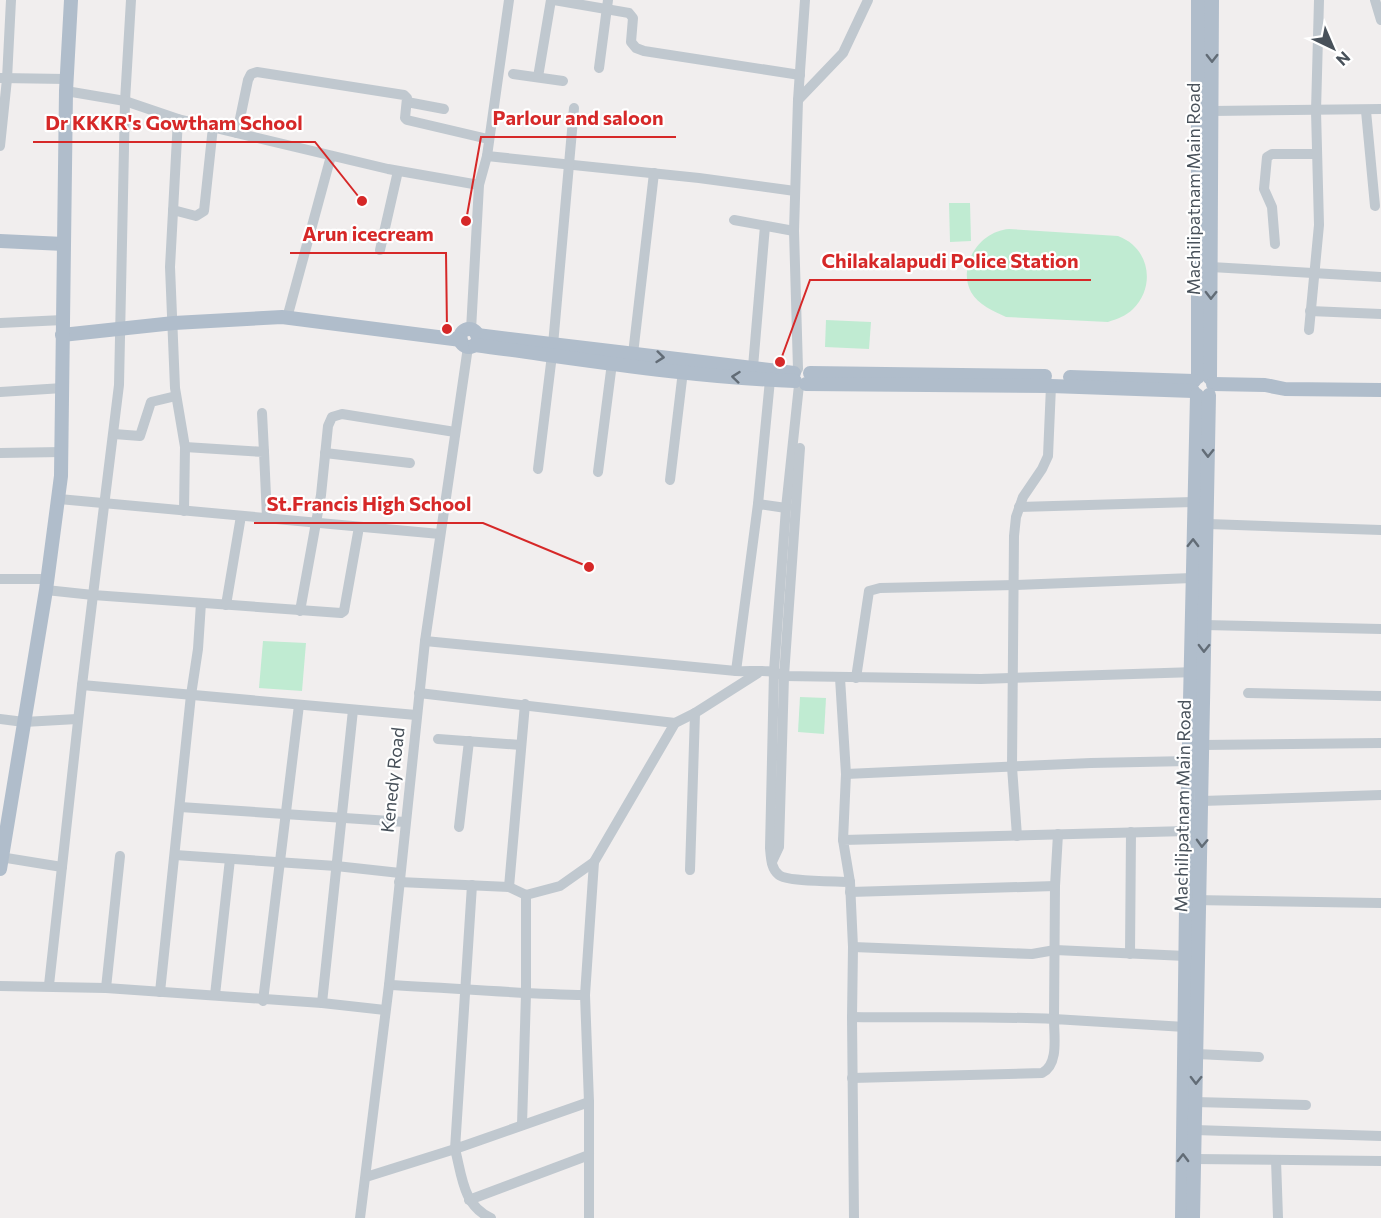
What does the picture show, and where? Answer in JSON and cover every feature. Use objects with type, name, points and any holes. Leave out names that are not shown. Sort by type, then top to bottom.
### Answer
[{"type":"main road","points":[[1,861],[59,499],[62,452],[66,85],[71,0]]},
{"type":"main road","name":"Machilipatnam Main Road","points":[[1188,1217],[1194,1159],[1197,1054],[1194,900],[1187,831],[1189,761],[1197,672],[1204,625],[1208,524],[1203,387],[1198,0]]},
{"type":"main road","name":"Machilipatnam Main Road","points":[[1188,1217],[1186,956],[1194,900],[1202,801],[1202,745],[1192,578],[1194,502],[1211,267],[1212,0]]},
{"type":"main road","points":[[0,241],[64,244]]},
{"type":"main road","points":[[62,335],[174,323],[287,318],[552,350],[612,363],[770,380],[1037,376],[1203,387]]},
{"type":"main road","points":[[552,350],[633,354],[753,367],[801,378],[1051,386],[1265,385],[1285,389],[1381,390]]},
{"type":"street","points":[[0,146],[3,78],[11,0]]},
{"type":"street","points":[[49,985],[77,719],[119,385],[125,101],[131,0]]},
{"type":"street","name":"Kenedy Road","points":[[360,1218],[389,985],[425,641],[470,339],[480,185],[487,156],[509,0]]},
{"type":"street","points":[[538,77],[552,0],[608,4],[626,12],[633,18],[631,42],[636,48],[644,51],[800,75]]},
{"type":"street","points":[[779,673],[801,378],[794,231],[798,100],[805,0]]},
{"type":"street","points":[[798,100],[843,53],[868,0]]},
{"type":"street","points":[[1309,330],[1319,225],[1316,111],[1319,0]]},
{"type":"street","points":[[1375,0],[1381,20]]},
{"type":"street","points":[[599,69],[608,4]]},
{"type":"street","points":[[237,133],[248,80],[250,75],[257,72],[400,94],[406,96],[405,118],[407,120],[488,138]]},
{"type":"street","points":[[513,74],[562,81]]},
{"type":"street","points":[[3,78],[66,85],[125,101],[178,119],[331,156],[398,171],[480,185]]},
{"type":"street","points":[[407,102],[444,109]]},
{"type":"street","points":[[538,469],[552,350],[574,108]]},
{"type":"street","points":[[1212,111],[1366,111],[1381,109]]},
{"type":"street","points":[[1366,111],[1375,207]]},
{"type":"street","points":[[178,119],[171,267],[176,396],[185,447],[184,511]]},
{"type":"street","points":[[173,210],[196,216],[204,211],[213,127]]},
{"type":"street","points":[[1275,244],[1272,207],[1264,189],[1267,158],[1272,154],[1317,154]]},
{"type":"street","points":[[287,318],[331,156]]},
{"type":"street","points":[[487,156],[654,173],[795,191]]},
{"type":"street","points":[[380,250],[398,171]]},
{"type":"street","points":[[633,354],[654,173]]},
{"type":"street","points":[[734,220],[794,231]]},
{"type":"street","points":[[753,367],[765,226]]},
{"type":"street","points":[[1211,267],[1381,277]]},
{"type":"street","points":[[1310,311],[1381,314]]},
{"type":"street","points":[[0,323],[63,320]]},
{"type":"street","points":[[597,472],[612,363]]},
{"type":"street","points":[[670,480],[682,371]]},
{"type":"street","points":[[801,378],[786,508],[771,864],[776,873],[785,879],[850,887],[1055,886]]},
{"type":"street","points":[[736,671],[758,504],[770,380]]},
{"type":"street","points":[[1017,836],[1012,767],[1014,536],[1016,517],[1023,497],[1048,456],[1051,386]]},
{"type":"street","points":[[0,392],[63,388]]},
{"type":"street","points":[[114,434],[140,436],[151,402],[176,396]]},
{"type":"street","points":[[262,413],[267,518]]},
{"type":"street","points":[[300,612],[332,417],[342,414],[455,432]]},
{"type":"street","points":[[185,447],[264,452]]},
{"type":"street","points":[[0,453],[62,452]]},
{"type":"street","points":[[325,453],[410,463]]},
{"type":"street","points":[[59,499],[440,534]]},
{"type":"street","points":[[1019,507],[1194,502]]},
{"type":"street","points":[[758,504],[786,508]]},
{"type":"street","points":[[226,605],[241,516]]},
{"type":"street","points":[[1208,524],[1381,530]]},
{"type":"street","points":[[0,579],[47,585],[93,595],[300,612],[341,613],[344,611],[360,526]]},
{"type":"street","points":[[856,678],[869,591],[880,588],[1192,578]]},
{"type":"street","points":[[160,992],[191,695],[198,649],[201,603]]},
{"type":"street","points":[[1204,625],[1381,629]]},
{"type":"street","points":[[425,641],[758,673],[840,678],[1012,678],[1197,672]]},
{"type":"street","points":[[175,855],[336,866],[400,877],[509,887],[526,895],[560,886],[594,862],[675,723],[758,673]]},
{"type":"street","points":[[840,678],[846,774],[843,840],[850,887],[853,947],[854,1218]]},
{"type":"street","points":[[81,685],[416,716]]},
{"type":"street","points":[[419,693],[675,723]]},
{"type":"street","points":[[1248,693],[1381,696]]},
{"type":"street","points":[[509,887],[525,704]]},
{"type":"street","points":[[263,1000],[299,705]]},
{"type":"street","points":[[322,1003],[353,710]]},
{"type":"street","points":[[690,870],[695,713]]},
{"type":"street","points":[[0,719],[24,722],[77,719]]},
{"type":"street","points":[[438,739],[521,745]]},
{"type":"street","points":[[459,827],[469,741]]},
{"type":"street","points":[[1202,745],[1381,743]]},
{"type":"street","points":[[846,774],[1189,761]]},
{"type":"street","points":[[1202,801],[1381,795]]},
{"type":"street","points":[[180,807],[405,822]]},
{"type":"street","points":[[843,840],[1187,831]]},
{"type":"street","points":[[1130,954],[1131,832]]},
{"type":"street","points":[[852,1078],[1048,1070],[1052,1062],[1054,1019],[1055,886],[1058,834]]},
{"type":"street","points":[[106,987],[120,856]]},
{"type":"street","points":[[215,995],[230,859]]},
{"type":"street","points":[[1,861],[62,867]]},
{"type":"street","points":[[589,1218],[589,1102],[585,995],[594,862]]},
{"type":"street","points":[[472,885],[455,1149],[469,1200],[484,1216]]},
{"type":"street","points":[[522,1125],[526,895]]},
{"type":"street","points":[[1194,900],[1381,903]]},
{"type":"street","points":[[853,947],[1032,954],[1055,950],[1186,956]]},
{"type":"street","points":[[389,985],[464,988],[526,994],[585,995]]},
{"type":"street","points":[[0,986],[106,987],[386,1010]]},
{"type":"street","points":[[852,1017],[1000,1016],[1185,1027]]},
{"type":"street","points":[[1197,1054],[1259,1057]]},
{"type":"street","points":[[366,1177],[455,1149],[589,1102]]},
{"type":"street","points":[[1196,1102],[1306,1105]]},
{"type":"street","points":[[1195,1130],[1381,1136]]},
{"type":"street","points":[[469,1200],[589,1155]]},
{"type":"street","points":[[1194,1159],[1381,1161]]},
{"type":"street","points":[[1276,1160],[1278,1218]]},
{"type":"green space","points":[[949,203],[970,203],[971,241],[950,242]]},
{"type":"green space","points":[[1009,229],[1118,236],[1137,249],[1143,258],[1147,279],[1145,290],[1133,309],[1108,322],[1006,317],[978,301],[967,282],[967,271],[974,251],[981,243],[998,231]]},
{"type":"green space","points":[[826,320],[871,322],[869,349],[825,347]]},
{"type":"green space","points":[[263,641],[306,643],[302,691],[259,688]]},
{"type":"green space","points":[[800,697],[826,698],[824,734],[798,732]]},
{"type":"place","name":"Dr KKKR's Gowtham School","points":[[362,201]]},
{"type":"place","name":"Parlour and saloon","points":[[466,221]]},
{"type":"place","name":"Arun icecream","points":[[447,329]]},
{"type":"place","name":"Chilakalapudi Police Station","points":[[780,362]]},
{"type":"place","name":"St.Francis High School","points":[[589,567]]}]
